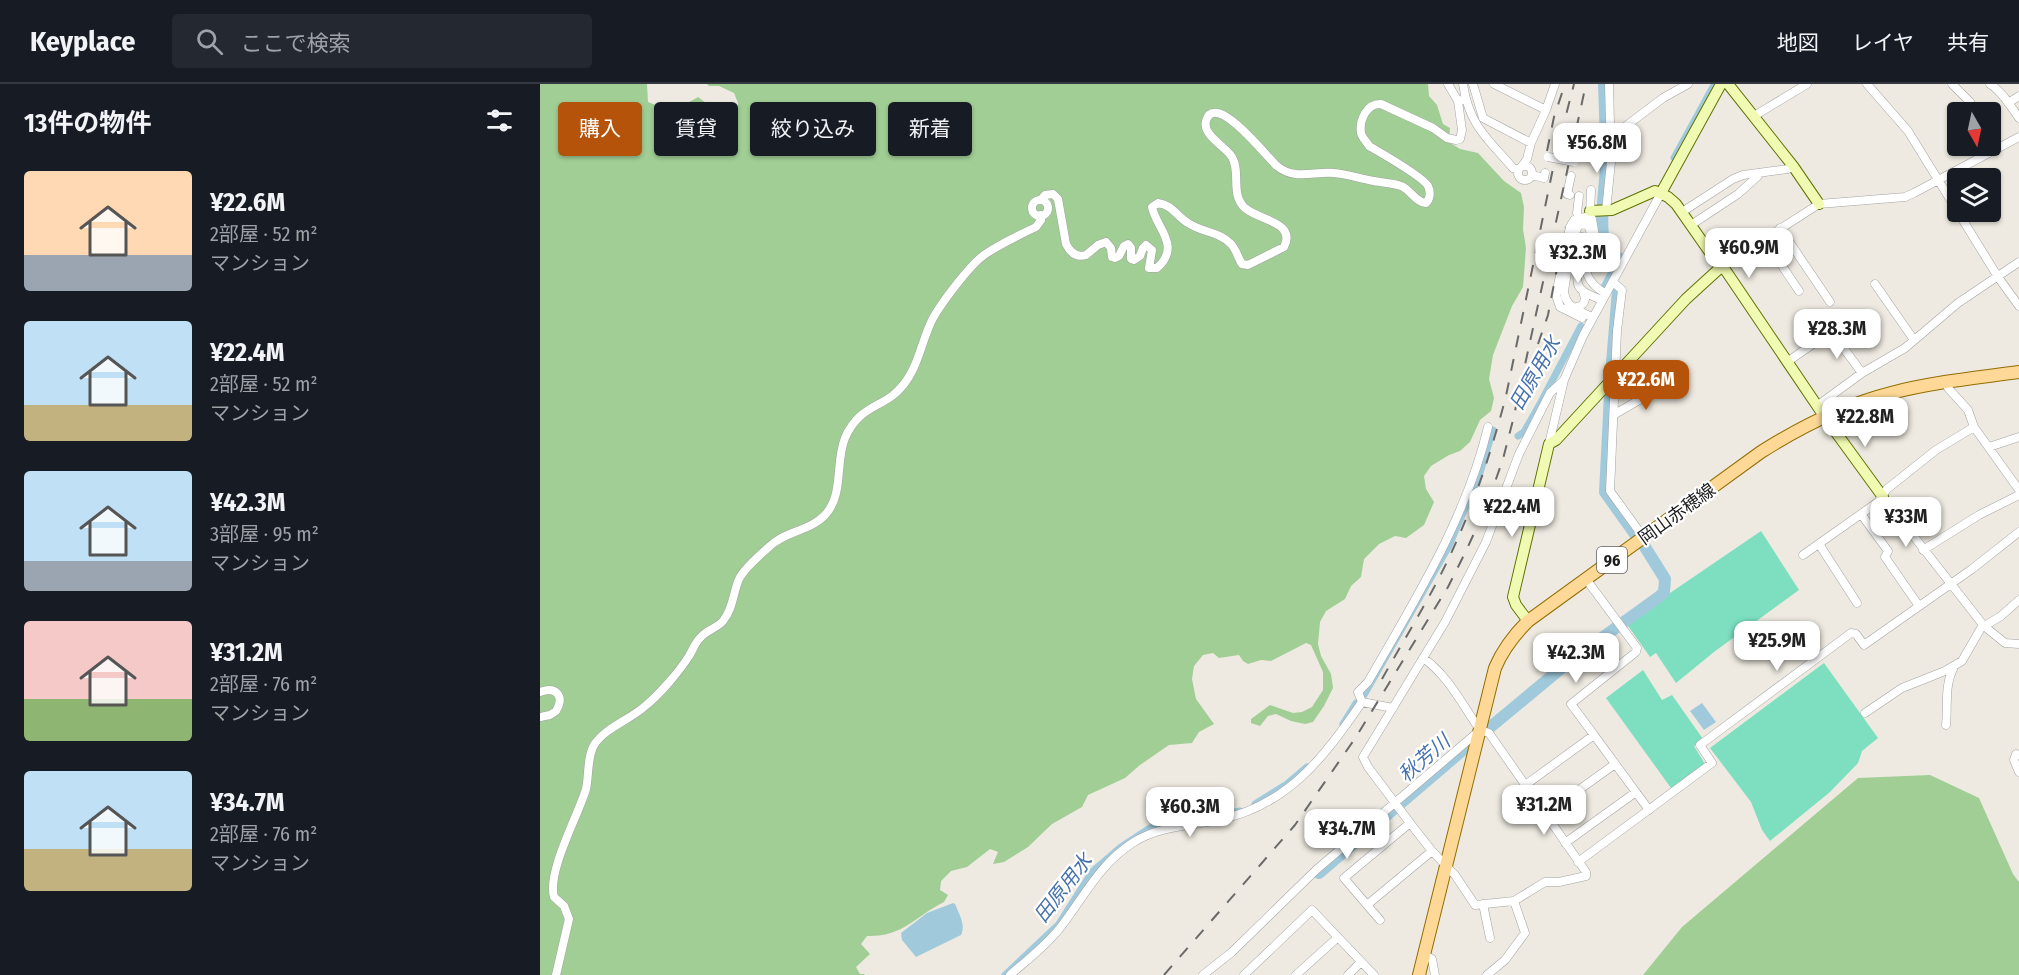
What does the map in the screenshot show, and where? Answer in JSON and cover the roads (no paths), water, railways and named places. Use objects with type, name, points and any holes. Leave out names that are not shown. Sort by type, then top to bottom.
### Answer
[{"type":"main road","name":"岡山赤穂線","points":[[1419,975],[1495,668],[1508,643],[1528,621],[1761,452],[1798,430],[1821,411],[1890,393],[2019,372]]},
{"type":"street","points":[[1448,84],[1462,100],[1478,129],[1513,168],[1544,178],[1545,173]]},
{"type":"street","points":[[556,975],[569,919],[564,906],[554,897],[554,885],[565,841],[584,796],[594,744],[644,708],[682,666],[701,636],[722,621],[729,611],[742,574],[771,544],[826,515],[835,495],[841,451],[852,424],[865,411],[886,400],[903,384],[912,371],[933,318],[978,260],[1036,226],[1041,220],[1041,215],[1034,212],[1034,203],[1045,195],[1053,194],[1058,199],[1066,244],[1069,251],[1075,255],[1086,255],[1098,245],[1106,242],[1111,248],[1112,257],[1115,258],[1128,244],[1131,248],[1131,259],[1134,260],[1140,256],[1146,245],[1152,250],[1149,268],[1158,268],[1168,248],[1162,226],[1153,212],[1152,207],[1158,203],[1173,208],[1186,222],[1198,229],[1225,238],[1235,249],[1242,264],[1248,265],[1284,248],[1287,236],[1279,225],[1245,208],[1239,200],[1233,158],[1206,128],[1209,116],[1219,113],[1226,116],[1256,141],[1285,172],[1300,176],[1333,172],[1400,186],[1413,193],[1419,202],[1426,203],[1429,201],[1430,193],[1424,182],[1364,140],[1361,133],[1365,111],[1369,105],[1381,104],[1433,128],[1447,138],[1456,140],[1462,135],[1463,84]]},
{"type":"street","points":[[1473,84],[1483,118],[1531,143]]},
{"type":"street","points":[[1494,84],[1546,110]]},
{"type":"street","points":[[1525,170],[1531,143],[1555,84]]},
{"type":"street","points":[[1592,317],[1567,303],[1564,291],[1572,245],[1578,226],[1591,216],[1611,162],[1609,84]]},
{"type":"street","points":[[1610,138],[1663,98],[1688,84]]},
{"type":"street","points":[[1528,621],[1513,597],[1564,380],[1602,296],[1613,282],[1722,84],[1754,116],[1819,204]]},
{"type":"street","points":[[1754,116],[1807,84]]},
{"type":"street","points":[[1867,84],[1908,131],[1998,277],[2019,306]]},
{"type":"street","points":[[1952,84],[1970,102]]},
{"type":"street","points":[[1990,84],[2008,102],[2019,118]]},
{"type":"street","points":[[2008,102],[2019,96]]},
{"type":"street","points":[[2001,147],[2019,137]]},
{"type":"street","points":[[1549,444],[1556,440],[1686,299],[1721,267],[1819,204],[1905,197],[1984,156]]},
{"type":"street","points":[[1548,157],[1574,162]]},
{"type":"street","points":[[1682,212],[1733,179],[1743,175],[1788,169],[1793,166]]},
{"type":"street","points":[[1691,225],[1738,194],[1759,173]]},
{"type":"street","points":[[1570,195],[1567,194],[1571,176]]},
{"type":"street","points":[[1572,307],[1583,304],[1585,299],[1577,276],[1581,261],[1591,250],[1591,190]]},
{"type":"street","points":[[1582,318],[1560,307],[1556,295],[1570,227],[1574,220],[1612,210],[1650,192],[1658,191],[1668,197],[1726,271],[1821,411],[1923,550],[1984,626],[2006,643],[2019,645]]},
{"type":"street","points":[[1579,196],[1577,213],[1591,216]]},
{"type":"street","points":[[1591,216],[1597,248],[1594,255],[1584,264],[1592,285],[1602,296]]},
{"type":"street","points":[[1780,228],[1830,302]]},
{"type":"street","points":[[1572,245],[1578,237],[1584,237],[1591,243]]},
{"type":"street","points":[[1764,239],[1799,291]]},
{"type":"street","points":[[1572,245],[1576,256],[1585,257]]},
{"type":"street","points":[[1821,411],[1862,373],[1905,348],[1958,303],[2019,262]]},
{"type":"street","points":[[1613,282],[1622,290],[1611,380],[1614,414],[1610,491],[1644,538]]},
{"type":"street","points":[[1875,284],[1914,340]]},
{"type":"street","points":[[1582,291],[1602,296]]},
{"type":"street","points":[[1787,362],[1852,317]]},
{"type":"street","points":[[1832,331],[1862,373]]},
{"type":"street","points":[[1424,658],[1443,675],[1480,730],[1489,733],[1544,815],[1586,872],[1586,876],[1545,882],[1514,901],[1475,905],[1455,875],[1410,823],[1363,757],[1445,622],[1486,542],[1519,454],[1550,393],[1564,380]]},
{"type":"street","points":[[1923,550],[2019,492],[1974,427],[1968,410],[1948,388],[1947,382]]},
{"type":"street","points":[[1614,414],[1665,385]]},
{"type":"street","points":[[1362,702],[1358,692],[1368,682],[1390,644],[1440,554],[1456,519],[1476,470],[1488,426]]},
{"type":"street","points":[[1803,555],[1883,497],[1887,489],[1936,450],[1974,427]]},
{"type":"street","points":[[1989,447],[2019,437]]},
{"type":"street","points":[[1861,514],[1888,551],[1885,557],[1919,606]]},
{"type":"street","points":[[1578,862],[1712,763],[1700,745],[1851,633],[1856,634],[1864,645],[2019,532]]},
{"type":"street","points":[[1820,544],[1857,603]]},
{"type":"street","points":[[1586,579],[1637,648],[1636,652],[1571,704],[1649,810]]},
{"type":"street","points":[[1865,713],[1902,688],[1954,667],[1962,661],[1984,626],[2001,616],[2019,600]]},
{"type":"street","points":[[1410,681],[1432,664]]},
{"type":"street","points":[[1946,725],[1947,690],[1954,667]]},
{"type":"street","points":[[540,692],[550,689],[560,701],[556,711],[540,717]]},
{"type":"street","points":[[1362,702],[1393,708]]},
{"type":"street","points":[[1010,975],[1052,938],[1101,869],[1112,858],[1132,843],[1155,831],[1239,816],[1269,801],[1307,774],[1339,736],[1362,702]]},
{"type":"street","points":[[1203,975],[1232,952],[1316,870],[1480,730]]},
{"type":"street","points":[[1524,786],[1594,735]]},
{"type":"street","points":[[2019,755],[2016,754],[2014,760],[2019,772]]},
{"type":"street","points":[[1544,815],[1616,764]]},
{"type":"street","points":[[1565,843],[1636,792]]},
{"type":"street","points":[[1380,920],[1344,878],[1410,823]]},
{"type":"street","points":[[1367,904],[1432,851]]},
{"type":"street","points":[[1487,975],[1504,960],[1526,933],[1514,901]]},
{"type":"street","points":[[1484,904],[1490,938]]},
{"type":"street","points":[[1246,974],[1312,910],[1336,938],[1374,975]]},
{"type":"street","points":[[1296,975],[1336,938]]},
{"type":"street","points":[[1425,955],[1432,959],[1435,975]]},
{"type":"street","points":[[1348,975],[1361,962]]},
{"type":"water","points":[[1702,703],[1716,722],[1704,730],[1690,711]]},
{"type":"water","points":[[953,903],[963,927],[961,935],[916,957],[902,940],[901,933],[927,913]]},
{"type":"waterway","name":"秋芳川","points":[[1604,84],[1606,163],[1602,226],[1610,263]]},
{"type":"waterway","name":"田原用水","points":[[1674,158],[1714,85]]},
{"type":"waterway","name":"田原用水","points":[[1603,289],[1620,256]]},
{"type":"waterway","name":"秋芳川","points":[[1618,290],[1605,492],[1635,534]]},
{"type":"waterway","name":"田原用水","points":[[1518,436],[1524,432],[1581,326]]},
{"type":"waterway","name":"田原用水","points":[[1364,695],[1449,546],[1480,473],[1493,430]]},
{"type":"waterway","name":"秋芳川","points":[[1488,729],[1570,661],[1664,592],[1665,579],[1645,547]]},
{"type":"waterway","name":"田原用水","points":[[1343,724],[1356,703]]},
{"type":"waterway","name":"秋芳川","points":[[1319,873],[1471,743]]},
{"type":"waterway","name":"田原用水","points":[[1255,804],[1287,784],[1307,767]]},
{"type":"waterway","name":"田原用水","points":[[1005,975],[1059,924],[1092,872],[1121,847],[1150,828],[1240,811]]},
{"type":"railway","points":[[1547,151],[1554,117],[1565,84]]},
{"type":"railway","points":[[1382,679],[1451,554],[1486,465],[1506,396],[1556,154],[1574,84]]},
{"type":"railway","points":[[1164,975],[1295,825],[1356,737],[1448,587],[1466,551],[1487,505],[1503,459],[1586,84]]},
{"type":"railway","points":[[1538,344],[1548,315],[1565,227]]}]
